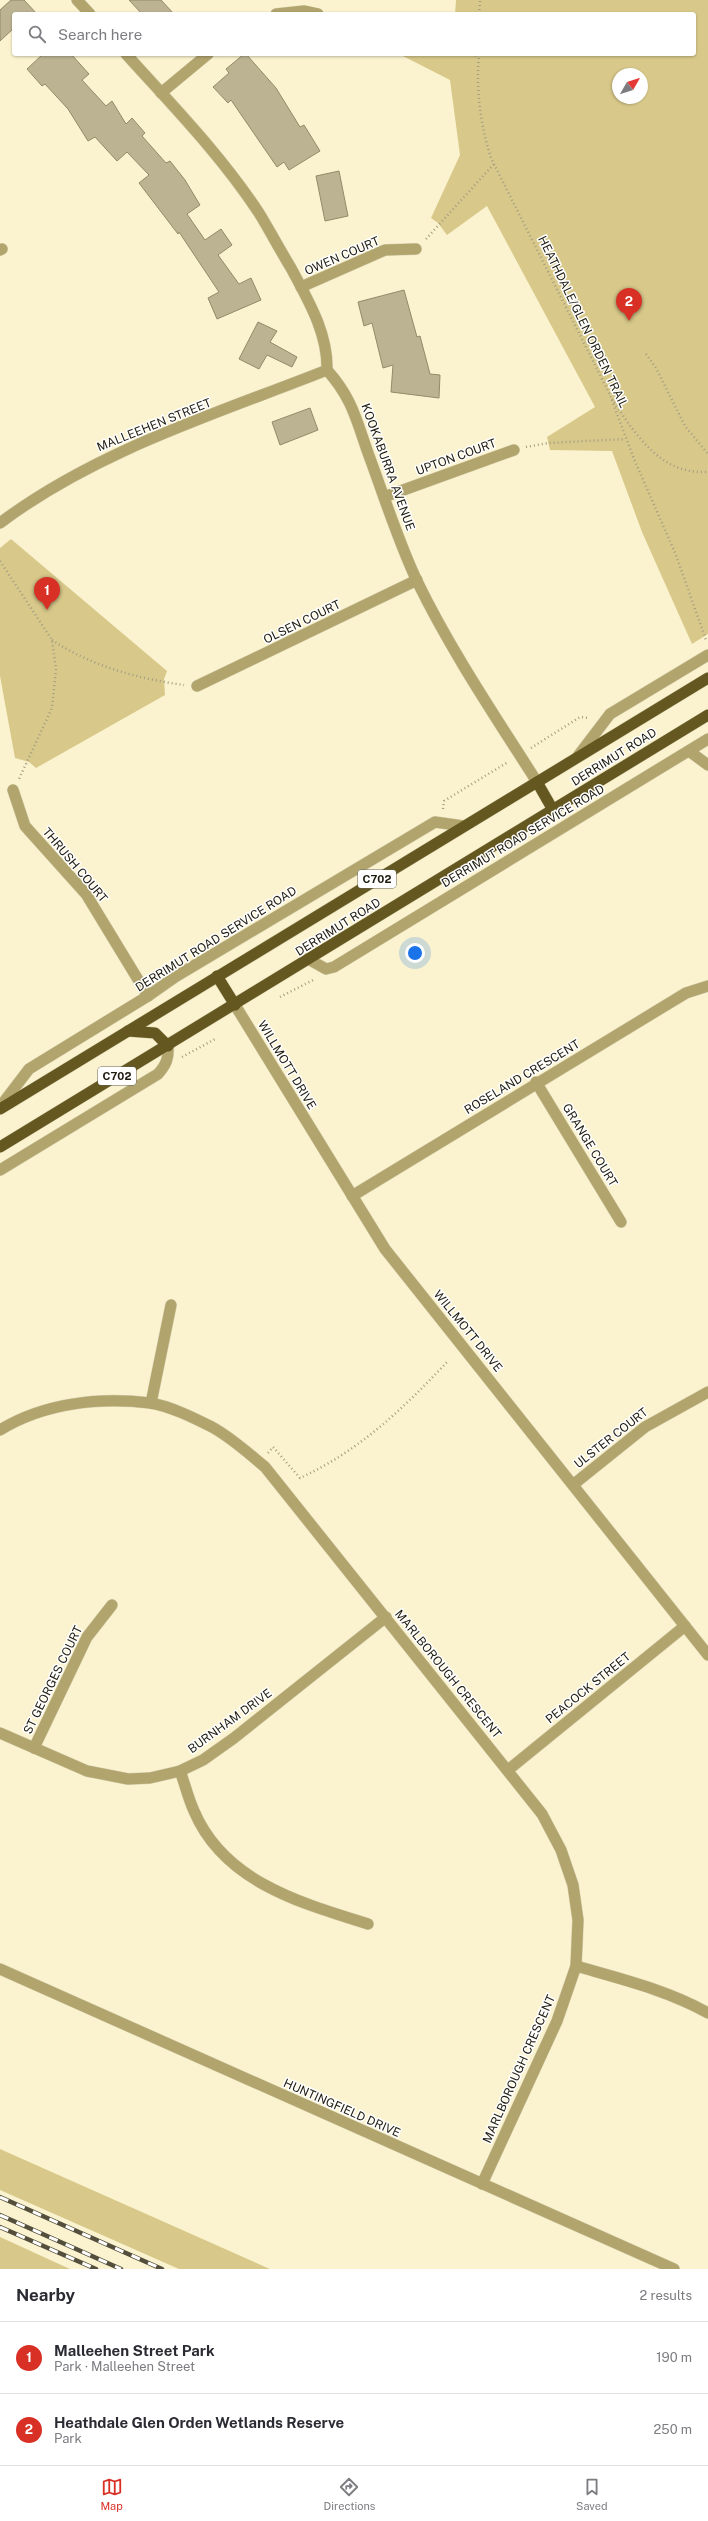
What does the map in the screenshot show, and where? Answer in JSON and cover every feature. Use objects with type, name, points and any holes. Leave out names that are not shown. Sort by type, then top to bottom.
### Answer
[{"type":"highway","name":"DERRIMUT ROAD","points":[[0,1108],[708,678]]},
{"type":"highway","name":"DERRIMUT ROAD","points":[[0,1147],[310,960],[708,715]]},
{"type":"highway","points":[[537,782],[553,810]]},
{"type":"highway","points":[[217,976],[235,1005]]},
{"type":"highway","points":[[128,1031],[155,1033],[168,1046]]},
{"type":"street","points":[[77,0],[88,12]]},
{"type":"street","points":[[295,12],[309,12]]},
{"type":"street","points":[[128,56],[205,142],[259,212],[301,287],[322,330],[328,355],[328,370]]},
{"type":"street","points":[[161,93],[206,56]]},
{"type":"street","name":"OWEN COURT","points":[[301,287],[386,250],[416,248]]},
{"type":"street","name":"KOOKABURRA AVENUE","points":[[328,370],[340,385],[353,407],[384,497],[417,580],[488,706],[537,782]]},
{"type":"street","name":"MALLEEHEN STREET","points":[[0,522],[25,504],[83,469],[145,442],[328,370]]},
{"type":"street","name":"UPTON COURT","points":[[384,497],[514,450]]},
{"type":"street","name":"OLSEN COURT","points":[[197,686],[417,580]]},
{"type":"street","points":[[578,756],[610,714],[708,655]]},
{"type":"street","name":"DERRIMUT ROAD SERVICE ROAD","points":[[326,969],[708,739]]},
{"type":"street","points":[[689,751],[708,765]]},
{"type":"street","name":"THRUSH COURT","points":[[13,790],[25,826],[90,900],[148,996]]},
{"type":"street","name":"DERRIMUT ROAD SERVICE ROAD","points":[[0,1108],[29,1069],[148,996],[175,977],[435,822],[463,826]]},
{"type":"street","points":[[310,960],[326,969]]},
{"type":"street","name":"ROSELAND CRESCENT","points":[[352,1196],[536,1082],[686,993],[708,986]]},
{"type":"street","name":"WILLMOTT DRIVE","points":[[235,1005],[385,1249],[574,1484],[708,1655]]},
{"type":"street","points":[[0,1170],[158,1074],[165,1066],[169,1056],[168,1046]]},
{"type":"street","name":"GRANGE COURT","points":[[536,1082],[621,1222]]},
{"type":"street","points":[[151,1403],[171,1305]]},
{"type":"street","name":"ULSTER COURT","points":[[574,1484],[645,1427],[708,1392]]},
{"type":"street","name":"MARLBOROUGH CRESCENT","points":[[0,1430],[15,1421],[45,1409],[77,1403],[106,1401],[151,1403],[212,1427],[259,1462],[386,1617],[542,1814],[561,1850],[573,1885],[578,1920],[576,1966],[557,2021],[482,2184]]},
{"type":"street","name":"ST GEORGES COURT","points":[[34,1748],[87,1637],[99,1619],[112,1605]]},
{"type":"street","name":"BURNHAM DRIVE","points":[[0,1733],[87,1771],[128,1779],[150,1778],[180,1771],[203,1760],[234,1738],[386,1617]]},
{"type":"street","name":"PEACOCK STREET","points":[[508,1770],[685,1626]]},
{"type":"street","points":[[180,1771],[194,1812],[211,1838],[231,1862],[259,1883],[304,1904],[368,1924]]},
{"type":"street","points":[[576,1966],[643,1985],[687,2001],[708,2013]]},
{"type":"street","name":"HUNTINGFIELD DRIVE","points":[[0,1969],[674,2269]]},
{"type":"path","points":[[479,12],[480,0]]},
{"type":"path","name":"HEATHDALE/GLEN ORDEN TRAIL","points":[[478,56],[478,91],[482,122],[494,164],[521,214],[607,390],[625,439],[676,555],[706,640]]},
{"type":"path","points":[[416,248],[446,219],[494,164]]},
{"type":"path","points":[[646,354],[656,368],[685,426],[708,454]]},
{"type":"path","points":[[607,390],[634,434],[664,460],[685,470],[708,472]]},
{"type":"path","points":[[514,450],[548,443],[625,439]]},
{"type":"path","points":[[0,561],[52,640],[71,653],[147,680],[197,686]]},
{"type":"path","points":[[13,790],[29,762],[52,708],[56,669],[52,640]]},
{"type":"path","points":[[280,997],[318,977],[326,969]]},
{"type":"path","points":[[165,1066],[216,1038]]},
{"type":"path","points":[[259,1462],[273,1447],[300,1478],[330,1464],[374,1434],[402,1409],[447,1362]]},
{"type":"shaded area","points":[[456,0],[708,0],[708,634],[692,644],[642,532],[612,451],[550,450],[547,437],[595,407],[487,206],[447,235],[438,223],[431,218],[460,155],[450,80],[403,56],[696,56],[696,12],[455,12]]},
{"type":"shaded area","points":[[11,539],[167,671],[164,679],[165,695],[36,768],[29,762],[15,758],[0,676],[0,548]]},
{"type":"shaded area","points":[[0,2149],[270,2269],[179,2269],[0,2190]]},
{"type":"shaded area","points":[[0,2237],[70,2269],[0,2269]]},
{"type":"building","points":[[11,0],[24,0],[35,12],[12,12],[12,30],[0,41],[0,10]]},
{"type":"building","points":[[129,0],[161,0],[172,12],[140,12]]},
{"type":"building","points":[[41,56],[73,56],[89,74],[82,80],[106,106],[112,101],[126,124],[132,118],[145,133],[142,136],[166,163],[170,161],[185,180],[200,205],[187,214],[205,240],[221,229],[232,245],[218,255],[239,284],[251,278],[261,300],[217,319],[208,298],[219,292],[179,232],[178,234],[139,183],[149,175],[127,152],[117,161],[95,137],[88,141],[68,109],[45,84],[42,86],[27,69]]},
{"type":"building","points":[[242,56],[248,56],[276,88],[300,127],[304,125],[320,151],[289,170],[284,162],[277,167],[231,100],[228,103],[213,87],[229,73],[226,69]]},
{"type":"building","points":[[339,171],[348,216],[325,221],[316,176]]},
{"type":"building","points":[[404,290],[417,337],[420,336],[430,374],[440,375],[439,398],[391,392],[393,365],[383,368],[372,323],[364,326],[358,302]]},
{"type":"building","points":[[258,322],[277,331],[270,342],[297,357],[292,367],[267,355],[259,369],[239,359]]},
{"type":"building","points":[[310,408],[318,430],[280,445],[272,422]]},
{"type":"railway","points":[[0,2197],[162,2269]]},
{"type":"railway","points":[[0,2215],[121,2269]]},
{"type":"railway","points":[[0,2227],[96,2269]]},
{"type":"place","name":"Heathdale Glen Orden Wetlands Reserve","points":[[629,321]]},
{"type":"place","name":"Malleehen Street Park","points":[[47,610]]}]
